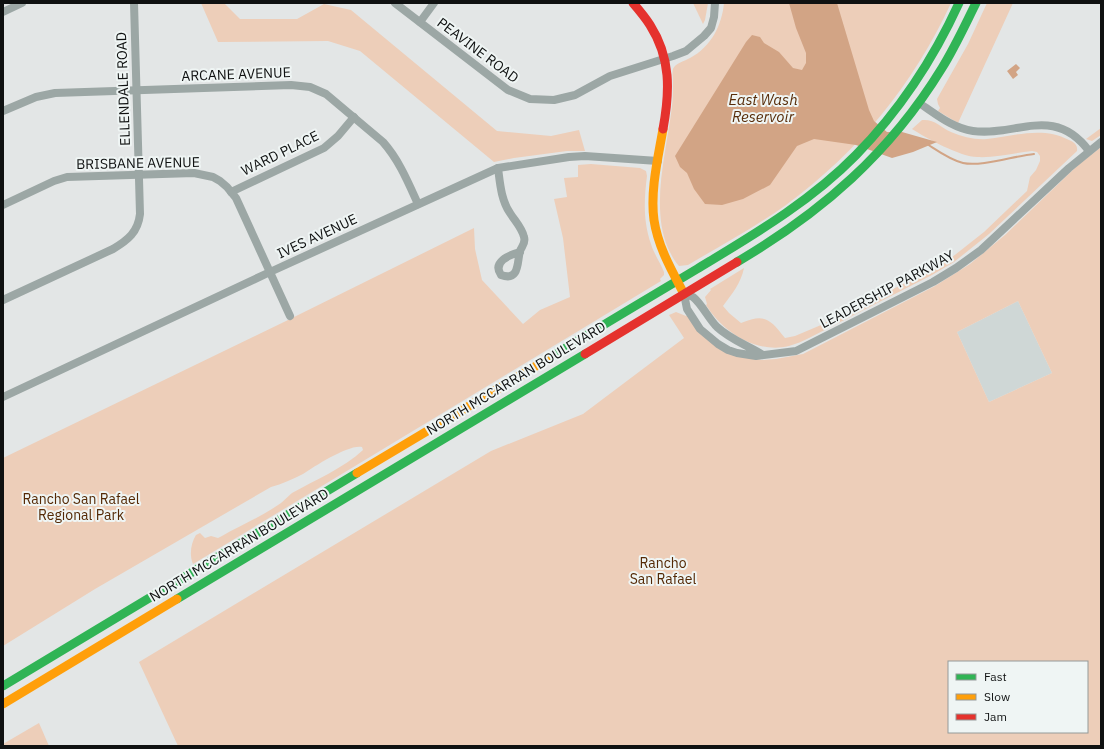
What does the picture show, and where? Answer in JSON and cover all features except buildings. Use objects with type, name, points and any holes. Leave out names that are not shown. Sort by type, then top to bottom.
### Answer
[{"type":"main road","points":[[633,3],[651,25],[659,41],[669,78],[653,193],[653,209],[654,222],[662,251],[684,294]]},
{"type":"main road","name":"NORTH MCCARRAN BOULEVARD","points":[[3,686],[766,227],[808,198],[832,178],[863,148],[894,112],[921,75],[940,42],[959,3]]},
{"type":"main road","name":"NORTH MCCARRAN BOULEVARD","points":[[3,704],[798,224],[848,184],[868,164],[920,103],[954,48],[976,3]]},
{"type":"main road","points":[[920,103],[917,97],[921,75]]},
{"type":"main road","points":[[903,124],[910,107],[907,94]]},
{"type":"main road","points":[[300,507],[308,520]]},
{"type":"street","points":[[3,12],[22,3]]},
{"type":"street","name":"ELLENDALE ROAD","points":[[3,300],[113,249],[129,239],[136,230],[140,220],[134,3]]},
{"type":"street","name":"PEAVINE ROAD","points":[[395,3],[508,90],[530,99],[554,100],[564,99],[575,95],[610,76],[686,51],[711,28],[714,17],[715,3]]},
{"type":"street","points":[[420,22],[434,3]]},
{"type":"street","name":"ARCANE AVENUE","points":[[3,111],[45,94],[301,85],[326,94],[390,149],[418,204]]},
{"type":"street","points":[[920,103],[952,125],[963,129],[983,132],[1032,125],[1047,125],[1070,132],[1083,142],[1089,151]]},
{"type":"street","name":"WARD PLACE","points":[[231,192],[324,148],[338,136],[354,118]]},
{"type":"street","name":"LEADERSHIP PARKWAY","points":[[763,354],[735,341],[710,319],[693,297],[684,294],[685,303],[700,329],[718,344],[737,354],[756,356],[796,351],[933,282],[956,268],[981,250],[1089,151],[1101,142]]},
{"type":"street","name":"IVES AVENUE","points":[[3,397],[270,272],[498,168],[584,156],[658,161]]},
{"type":"street","points":[[498,168],[500,188],[505,205],[524,236],[525,243],[520,252]]},
{"type":"street","name":"BRISBANE AVENUE","points":[[3,204],[54,181],[67,177],[184,173],[204,174],[220,181],[231,192],[239,204],[290,316]]},
{"type":"shaded area","points":[[1018,301],[1052,373],[989,402],[957,332]]},
{"type":"green space","points":[[201,3],[224,3],[240,19],[297,19],[324,4],[351,10],[497,131],[551,136],[579,130],[585,151],[567,151],[494,162],[360,51],[328,41],[218,42]]},
{"type":"green space","points":[[693,3],[708,3],[703,24]]},
{"type":"green space","points":[[724,3],[951,3],[936,33],[901,89],[882,114],[837,162],[786,205],[750,229],[688,265],[679,266],[668,248],[663,232],[660,214],[661,178],[670,123],[673,71],[676,65],[690,58],[704,48],[709,42],[718,27]]},
{"type":"green space","points":[[987,3],[1013,3],[958,123],[938,111],[940,108],[937,99],[968,44]]},
{"type":"green space","points":[[922,120],[934,122],[951,132],[969,138],[987,139],[1028,133],[1059,136],[1075,144],[1077,151],[989,234],[954,262],[932,275],[807,339],[789,346],[777,348],[764,347],[742,339],[731,332],[713,315],[706,305],[705,297],[711,290],[710,289],[744,268],[733,293],[723,306],[741,323],[756,318],[762,318],[771,322],[785,338],[795,336],[821,325],[929,271],[951,258],[984,232],[1027,191],[1030,177],[1036,170],[1040,161],[1040,156],[1037,152],[1032,151],[991,157],[977,157],[962,154],[912,129]]},
{"type":"green space","points":[[1101,128],[1101,135],[1092,141],[1086,139]]},
{"type":"green space","name":"Rancho San Rafael","points":[[1101,147],[1101,746],[178,746],[139,662],[491,451],[583,414],[684,338],[669,315],[676,312],[686,316],[689,315],[697,328],[747,357],[762,360],[803,354],[935,286],[970,264],[1005,235],[1077,166]],"holes":[[[1018,301],[1052,373],[989,402],[957,332]]]},
{"type":"green space","name":"Rancho San Rafael Regional Park","points":[[591,164],[640,168],[646,171],[645,210],[648,235],[652,248],[664,272],[664,275],[660,279],[661,281],[193,564],[191,549],[196,535],[200,533],[205,538],[211,536],[218,538],[274,508],[292,493],[347,462],[363,450],[362,447],[356,447],[341,452],[303,474],[271,487],[95,589],[3,646],[3,458],[474,228],[475,249],[482,280],[523,324],[540,310],[570,297],[563,238],[554,199],[567,197],[564,178],[578,177],[578,165]]},
{"type":"green space","points":[[39,723],[49,746],[3,746],[3,744]]},
{"type":"water","name":"East Wash Reservoir","points":[[789,3],[837,3],[869,110],[874,121],[887,132],[902,132],[937,142],[913,152],[892,158],[856,145],[814,139],[797,146],[770,185],[743,199],[722,205],[705,204],[694,189],[687,173],[680,167],[675,156],[746,42],[752,35],[760,37],[764,43],[779,52],[793,68],[802,70],[806,63],[806,53],[796,28]]},
{"type":"water","points":[[1016,64],[1020,68],[1016,72],[1018,75],[1013,79],[1007,71]]},
{"type":"waterway","points":[[927,144],[953,160],[970,164],[979,164],[1034,154]]},
{"type":"traffic: fast","points":[[546,360],[760,230],[820,188],[856,155],[901,102],[927,64],[959,3]]},
{"type":"traffic: fast","points":[[737,262],[798,223],[826,201],[877,154],[922,99],[956,44],[976,3]]},
{"type":"traffic: fast","points":[[177,599],[585,354]]},
{"type":"traffic: fast","points":[[3,686],[357,473]]},
{"type":"traffic: slow","points":[[663,129],[654,186],[654,220],[662,249],[684,294]]},
{"type":"traffic: slow","points":[[357,473],[546,360]]},
{"type":"traffic: slow","points":[[3,704],[177,599]]},
{"type":"traffic: jam","points":[[633,3],[648,22],[657,37],[665,62],[668,88],[663,129]]},
{"type":"traffic: jam","points":[[585,354],[737,262]]}]
